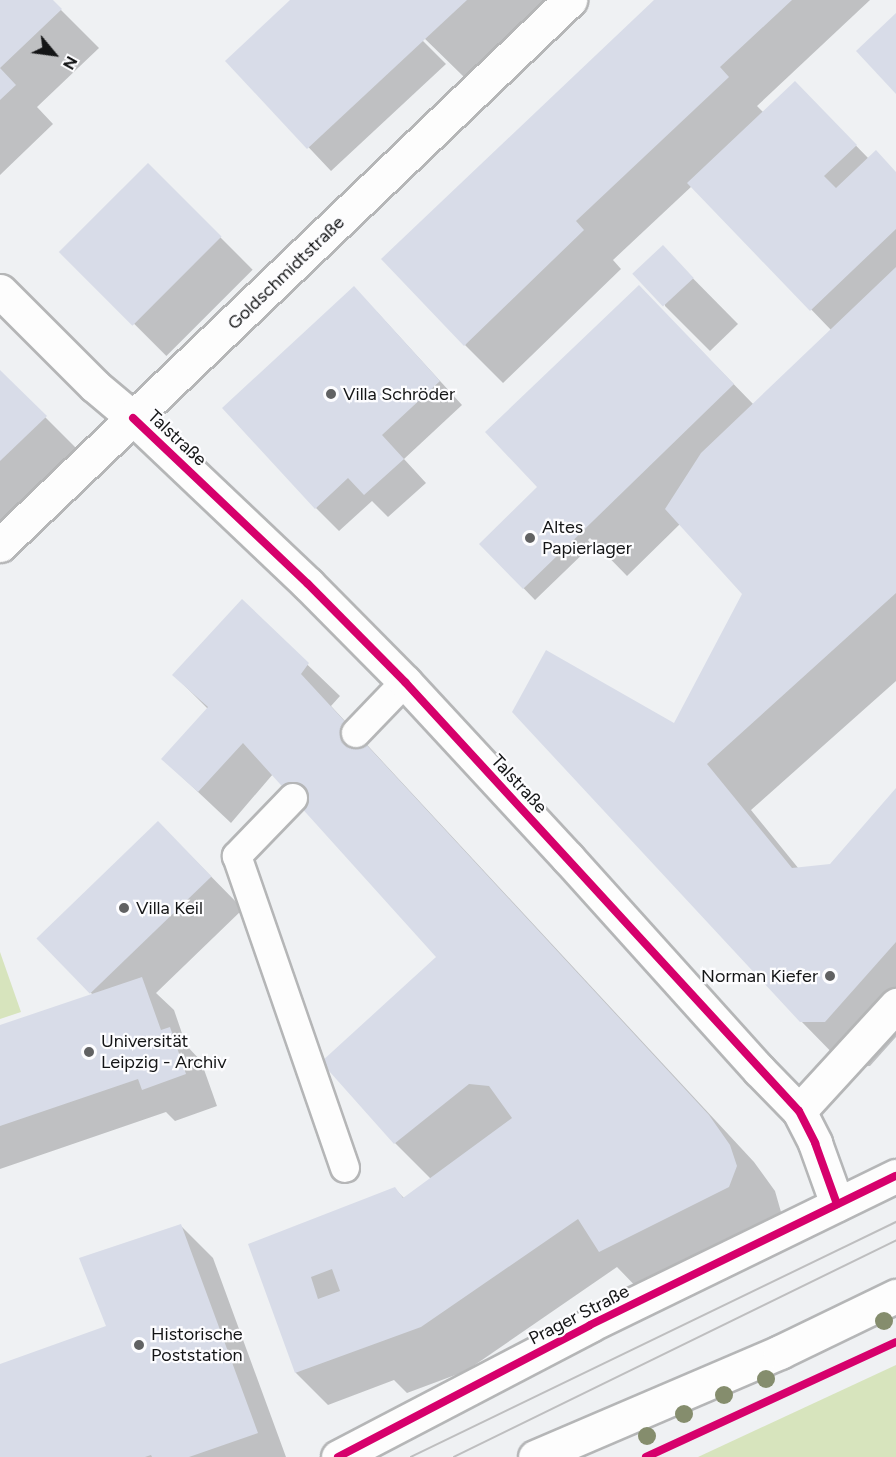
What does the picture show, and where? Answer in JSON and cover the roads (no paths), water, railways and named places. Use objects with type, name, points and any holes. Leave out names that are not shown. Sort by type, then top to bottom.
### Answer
[{"type":"street","name":"Goldschmidtstraße","points":[[0,545],[570,0]]},
{"type":"street","name":"Talstraße","points":[[0,291],[95,386],[133,418],[308,584],[405,682],[799,1111],[815,1143],[837,1204]]},
{"type":"street","points":[[799,1111],[896,1005]]},
{"type":"street","name":"Prager Straße","points":[[338,1457],[590,1325],[896,1176]]},
{"type":"street","points":[[535,1457],[780,1352],[895,1296]]},
{"type":"lane","points":[[356,733],[405,682]]},
{"type":"lane","points":[[293,798],[237,856],[345,1168]]},
{"type":"tram line","points":[[411,1457],[896,1222]]},
{"type":"tram line","points":[[454,1457],[896,1240]]},
{"type":"place","name":"Villa Schröder","points":[[331,394]]},
{"type":"place","name":"Altes Papierlager","points":[[530,538]]},
{"type":"place","name":"Villa Keil","points":[[124,908]]},
{"type":"place","name":"Norman Kiefer","points":[[830,976]]},
{"type":"place","name":"Universität Leipzig - Archiv","points":[[89,1052]]},
{"type":"place","name":"Historische Poststation","points":[[139,1345]]}]
